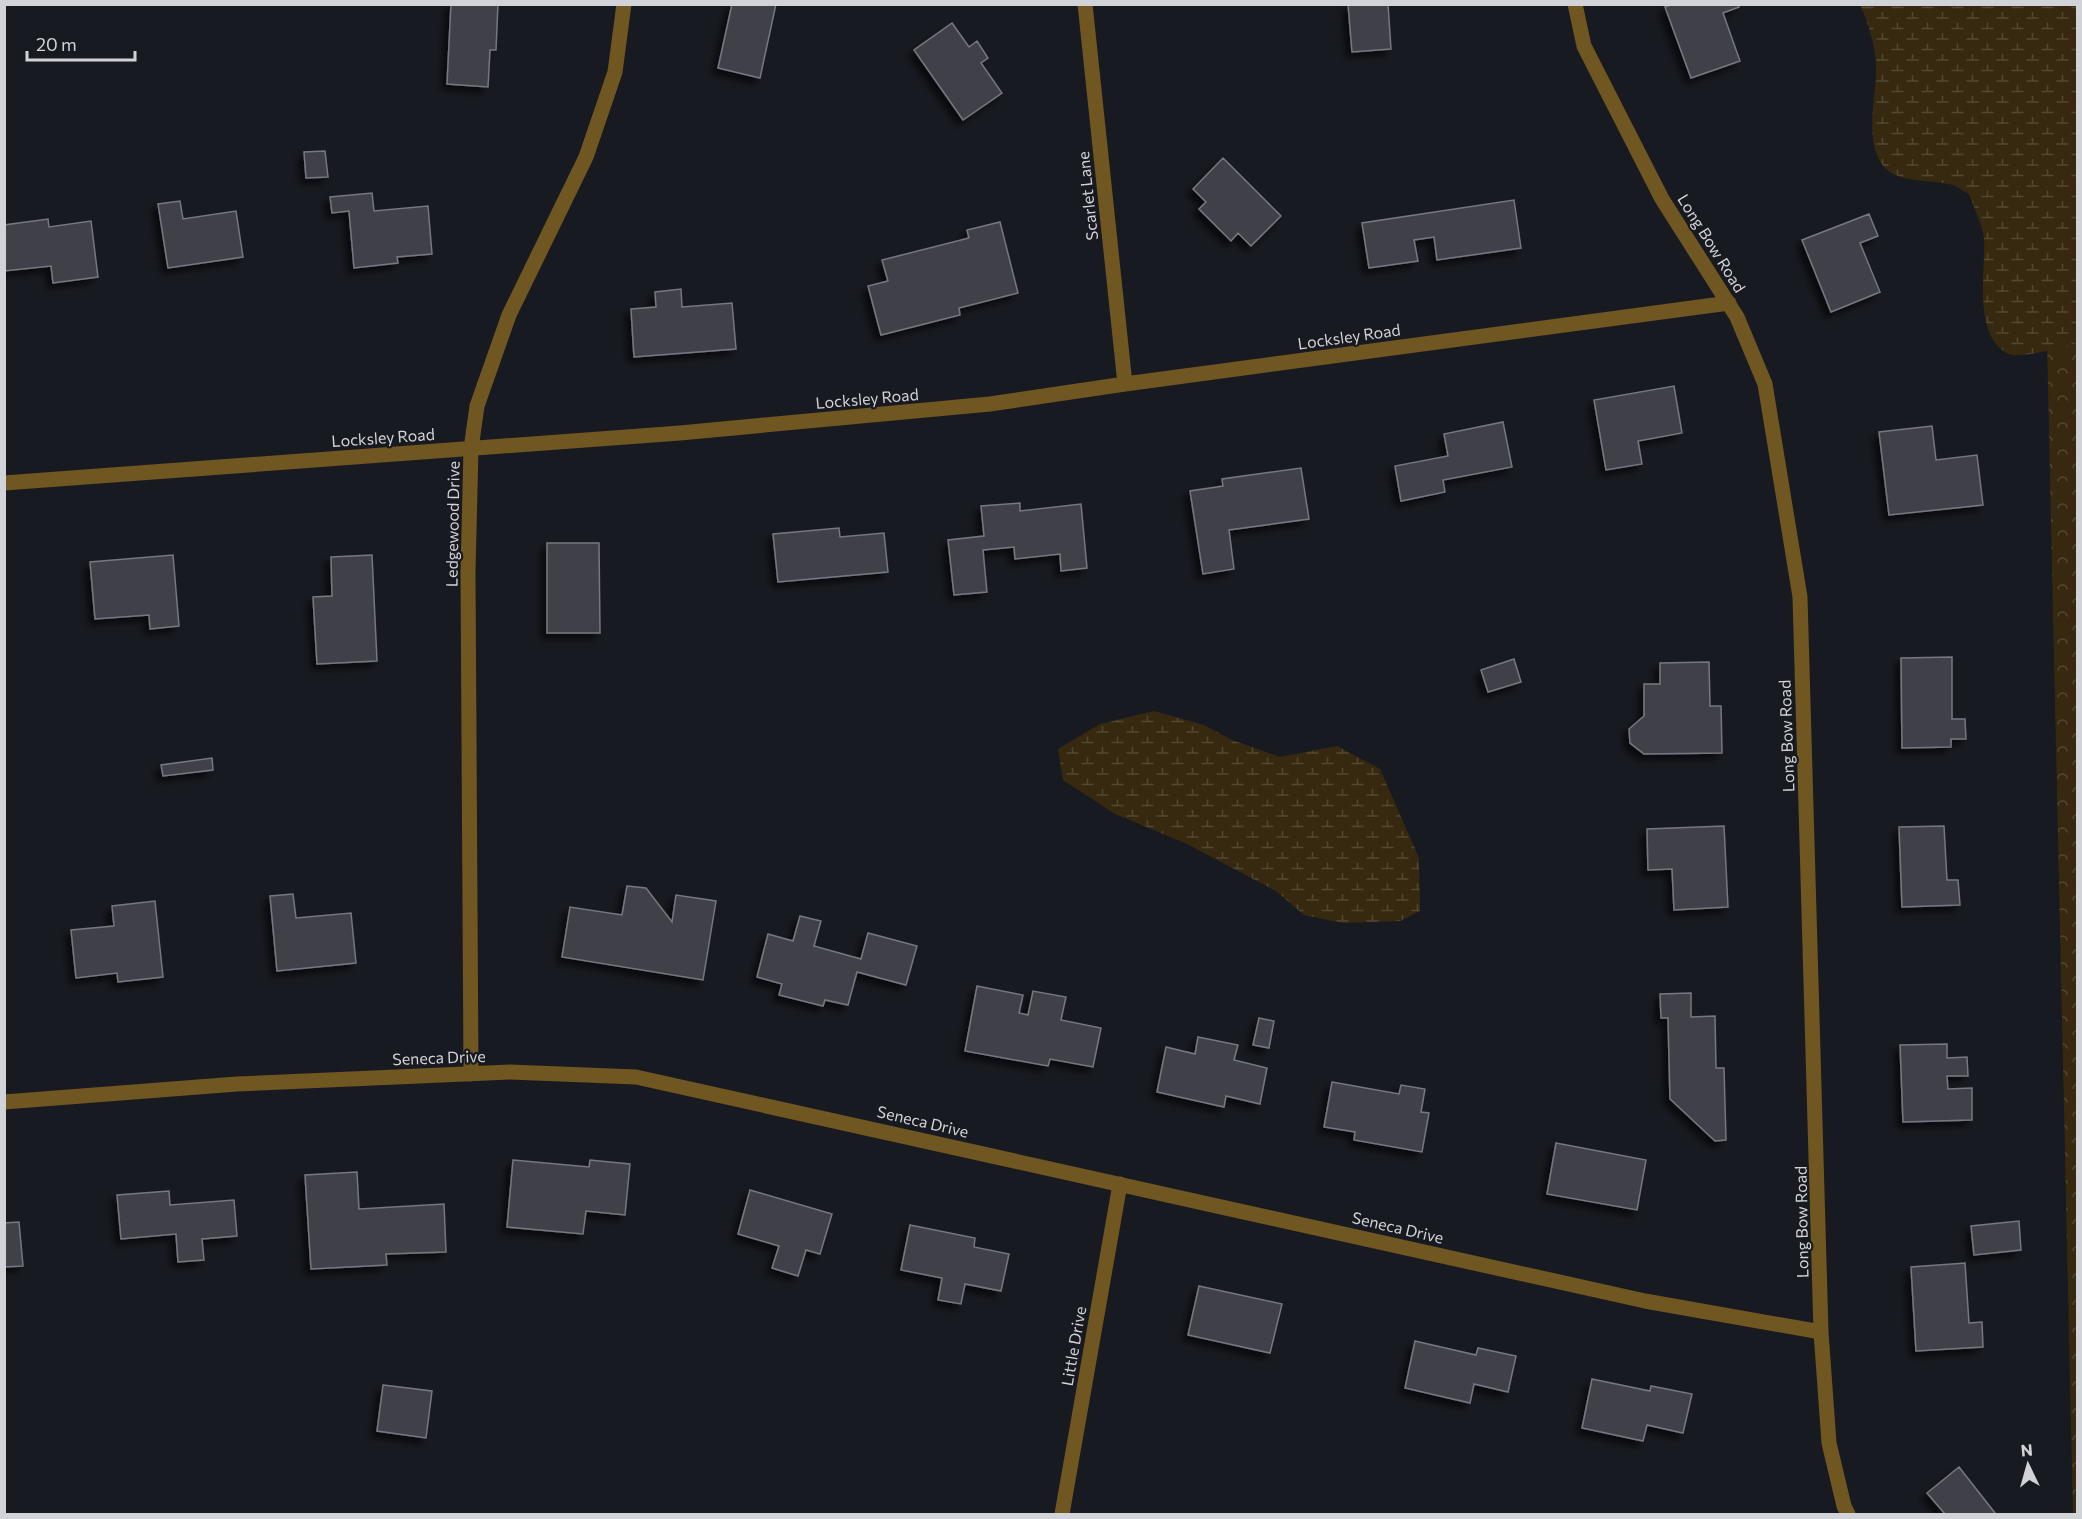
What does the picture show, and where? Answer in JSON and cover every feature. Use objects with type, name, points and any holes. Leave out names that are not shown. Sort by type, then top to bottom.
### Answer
[{"type":"street","name":"Ledgewood Drive","points":[[471,1074],[468,572],[471,449],[477,406],[509,315],[594,136],[615,72],[624,4]]},
{"type":"street","name":"Scarlet Lane","points":[[1085,4],[1125,384]]},
{"type":"street","name":"Long Bow Road","points":[[1575,4],[1584,46],[1662,199],[1737,317],[1765,384],[1800,597],[1821,1332],[1829,1443],[1848,1515]]},
{"type":"street","name":"Locksley Road","points":[[4,483],[680,433],[978,406],[1125,384],[1729,303]]},
{"type":"street","name":"Seneca Drive","points":[[4,1102],[237,1084],[510,1072],[636,1077],[1645,1301],[1821,1332]]},
{"type":"street","name":"Little Drive","points":[[1062,1515],[1119,1184]]},
{"type":"green space","points":[[1860,5],[2077,5],[2077,343],[2023,355],[2009,354],[1997,345],[1985,319],[1984,238],[1969,194],[1951,185],[1916,180],[1892,173],[1879,159],[1874,147],[1872,119],[1876,66],[1871,35]]},
{"type":"green space","points":[[2045,251],[2078,258],[2077,1514],[2073,1514]]},
{"type":"green space","points":[[1154,711],[1204,725],[1232,740],[1280,757],[1337,746],[1380,769],[1419,858],[1420,911],[1400,921],[1343,923],[1304,915],[1276,891],[1185,843],[1115,814],[1063,780],[1058,749],[1100,724]]},
{"type":"building","points":[[451,4],[498,4],[496,50],[490,50],[488,87],[447,84]]},
{"type":"building","points":[[732,4],[776,4],[760,78],[718,68]]},
{"type":"building","points":[[1348,4],[1388,4],[1391,49],[1352,52]]},
{"type":"building","points":[[1673,4],[1738,4],[1739,7],[1723,13],[1740,61],[1691,78],[1665,7]]},
{"type":"building","points":[[952,23],[969,47],[977,41],[988,58],[981,63],[1002,93],[963,120],[914,50]]},
{"type":"building","points":[[325,151],[328,177],[306,178],[304,152]]},
{"type":"building","points":[[1223,158],[1281,216],[1251,246],[1238,233],[1231,241],[1199,209],[1206,202],[1193,189]]},
{"type":"building","points":[[372,193],[374,211],[428,206],[432,254],[397,257],[398,263],[354,268],[349,211],[332,213],[330,197]]},
{"type":"building","points":[[1514,200],[1521,248],[1437,260],[1434,237],[1414,240],[1418,261],[1369,268],[1362,223]]},
{"type":"building","points":[[180,201],[183,219],[236,211],[243,257],[168,268],[158,204]]},
{"type":"building","points":[[1869,214],[1878,236],[1860,243],[1880,292],[1831,312],[1802,240]]},
{"type":"building","points":[[48,219],[49,227],[91,221],[98,277],[53,283],[51,266],[4,271],[4,225]]},
{"type":"building","points":[[1000,222],[1018,293],[959,308],[960,315],[881,335],[868,286],[888,281],[882,260],[969,238],[967,230]]},
{"type":"building","points":[[681,289],[682,307],[732,303],[736,349],[634,357],[631,309],[656,307],[655,292]]},
{"type":"building","points":[[1674,386],[1682,433],[1638,441],[1642,464],[1606,470],[1594,400]]},
{"type":"building","points":[[1503,422],[1512,467],[1443,480],[1445,492],[1401,501],[1395,466],[1448,456],[1444,434]]},
{"type":"building","points":[[1932,426],[1936,460],[1977,455],[1983,505],[1889,515],[1879,432]]},
{"type":"building","points":[[1301,468],[1309,519],[1229,530],[1234,569],[1203,574],[1190,491],[1223,486],[1222,479]]},
{"type":"building","points":[[1020,503],[1020,511],[1081,504],[1087,568],[1061,571],[1060,554],[1015,559],[1014,547],[983,550],[987,592],[954,595],[948,540],[984,536],[981,506]]},
{"type":"building","points":[[839,528],[840,537],[884,533],[888,572],[778,582],[773,534]]},
{"type":"building","points":[[547,543],[599,543],[600,633],[547,633]]},
{"type":"building","points":[[173,555],[179,626],[150,629],[149,615],[95,619],[90,562]]},
{"type":"building","points":[[372,555],[377,661],[317,664],[313,597],[332,596],[331,557]]},
{"type":"building","points":[[1952,657],[1952,719],[1965,719],[1966,739],[1951,739],[1951,747],[1902,748],[1901,658]]},
{"type":"building","points":[[1514,659],[1521,682],[1488,692],[1481,670]]},
{"type":"building","points":[[1709,662],[1710,706],[1721,706],[1722,753],[1644,754],[1630,743],[1629,729],[1644,716],[1644,684],[1660,684],[1660,663]]},
{"type":"building","points":[[212,758],[213,770],[163,776],[161,765]]},
{"type":"building","points":[[1724,826],[1728,907],[1674,910],[1672,869],[1648,870],[1647,829]]},
{"type":"building","points":[[1944,826],[1947,880],[1958,880],[1960,905],[1902,907],[1899,827]]},
{"type":"building","points":[[627,886],[646,888],[672,922],[676,895],[716,901],[703,980],[562,957],[570,907],[622,915]]},
{"type":"building","points":[[293,894],[296,918],[351,913],[356,963],[277,971],[270,896]]},
{"type":"building","points":[[155,901],[163,977],[118,982],[117,973],[76,978],[71,930],[114,926],[112,906]]},
{"type":"building","points":[[800,916],[821,921],[814,946],[861,959],[868,933],[917,946],[906,985],[857,972],[848,1005],[825,1000],[823,1006],[779,995],[782,984],[757,977],[768,934],[793,941]]},
{"type":"building","points":[[977,986],[1023,995],[1019,1013],[1028,1015],[1033,991],[1066,997],[1061,1020],[1101,1028],[1093,1067],[1050,1059],[1048,1066],[965,1051]]},
{"type":"building","points":[[1691,993],[1691,1017],[1715,1016],[1716,1068],[1724,1068],[1726,1140],[1715,1141],[1670,1099],[1668,1018],[1661,1018],[1660,994]]},
{"type":"building","points":[[1259,1018],[1274,1021],[1269,1048],[1253,1045]]},
{"type":"building","points":[[1198,1037],[1238,1045],[1234,1060],[1267,1068],[1260,1104],[1226,1096],[1224,1107],[1157,1092],[1166,1047],[1195,1054]]},
{"type":"building","points":[[1947,1044],[1947,1058],[1967,1057],[1968,1076],[1947,1076],[1948,1089],[1972,1088],[1972,1120],[1903,1122],[1900,1045]]},
{"type":"building","points":[[1332,1082],[1399,1094],[1401,1085],[1425,1089],[1421,1112],[1429,1113],[1422,1152],[1354,1140],[1355,1132],[1324,1127]]},
{"type":"building","points":[[1556,1143],[1646,1160],[1637,1210],[1547,1194]]},
{"type":"building","points":[[513,1160],[589,1167],[590,1160],[630,1164],[625,1215],[586,1211],[583,1234],[507,1227]]},
{"type":"building","points":[[357,1172],[359,1209],[444,1204],[446,1252],[386,1254],[387,1265],[311,1269],[305,1175]]},
{"type":"building","points":[[750,1190],[832,1214],[820,1254],[806,1250],[798,1276],[772,1268],[779,1246],[738,1234]]},
{"type":"building","points":[[169,1191],[170,1205],[234,1200],[237,1236],[202,1239],[204,1260],[178,1262],[176,1234],[121,1239],[117,1195]]},
{"type":"building","points":[[2019,1221],[2021,1250],[1974,1255],[1971,1226]]},
{"type":"building","points":[[19,1222],[23,1266],[4,1267],[4,1223]]},
{"type":"building","points":[[910,1225],[975,1238],[974,1247],[1009,1254],[1001,1291],[965,1284],[961,1304],[938,1300],[942,1278],[901,1270]]},
{"type":"building","points":[[1965,1263],[1969,1323],[1982,1322],[1983,1347],[1916,1351],[1911,1267]]},
{"type":"building","points":[[1199,1286],[1282,1304],[1270,1353],[1188,1335]]},
{"type":"building","points":[[1415,1341],[1476,1355],[1478,1348],[1516,1356],[1508,1392],[1474,1384],[1470,1403],[1405,1388]]},
{"type":"building","points":[[1592,1379],[1650,1391],[1651,1386],[1692,1394],[1683,1433],[1647,1425],[1643,1441],[1582,1428]]},
{"type":"building","points":[[383,1385],[432,1391],[426,1438],[377,1431]]},
{"type":"building","points":[[1959,1467],[1994,1514],[1945,1514],[1927,1493]]}]
